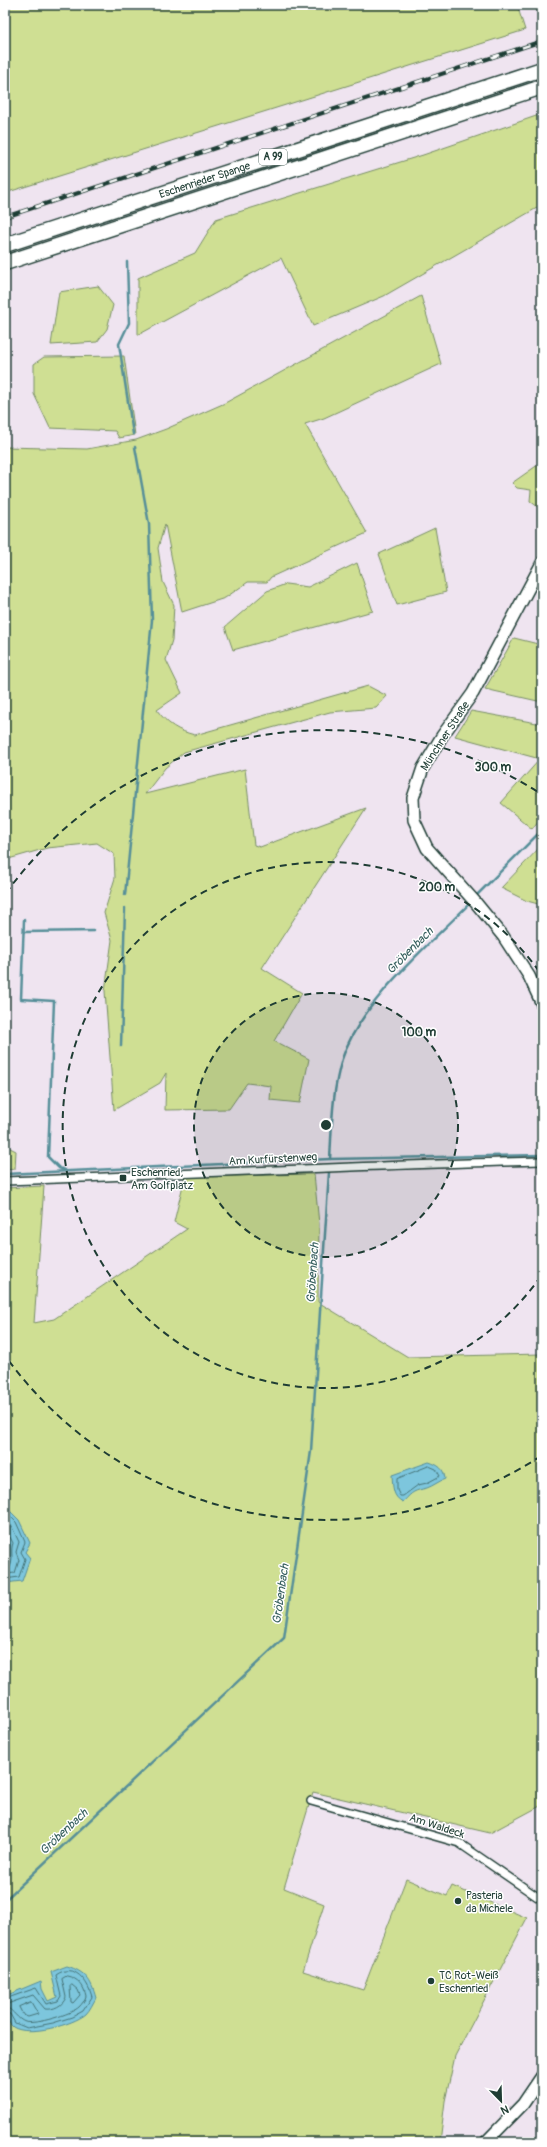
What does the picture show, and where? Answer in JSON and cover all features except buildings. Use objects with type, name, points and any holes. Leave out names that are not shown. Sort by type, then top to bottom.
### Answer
[{"type":"highway","name":"Eschenrieder Spange","points":[[5,245],[542,70]]},
{"type":"highway","name":"Eschenrieder Spange","points":[[5,263],[542,87]]},
{"type":"street","name":"Münchner Straße","points":[[542,563],[473,694],[449,726],[423,768],[413,798],[414,820],[427,848],[503,936],[524,969],[542,1004]]},
{"type":"street","name":"Am Kurfürstenweg","points":[[5,1181],[206,1174],[341,1166],[542,1161]]},
{"type":"street","name":"Am Waldeck","points":[[311,1802],[459,1843],[542,1900]]},
{"type":"street","points":[[486,2142],[523,2104],[542,2076]]},
{"type":"green space","points":[[5,5],[517,5],[525,30],[5,193]]},
{"type":"green space","points":[[542,114],[542,205],[384,296],[313,326],[281,258],[138,335],[138,278],[195,253],[216,219],[423,155]]},
{"type":"green space","points":[[98,286],[113,305],[107,329],[97,342],[51,345],[59,292]]},
{"type":"green space","points":[[421,296],[441,364],[324,418],[305,424],[367,533],[271,577],[267,582],[248,582],[225,598],[182,612],[165,524],[158,548],[163,582],[174,605],[172,640],[166,660],[182,693],[157,710],[173,726],[195,735],[368,686],[387,696],[376,708],[330,712],[184,752],[165,768],[145,794],[245,769],[254,845],[260,847],[366,808],[262,968],[302,993],[274,1041],[309,1059],[300,1103],[270,1100],[271,1086],[247,1083],[229,1109],[165,1110],[166,1073],[160,1083],[114,1110],[105,991],[112,940],[104,913],[115,878],[114,854],[97,843],[47,848],[5,860],[5,447],[87,449],[136,440],[166,429],[225,403]]},
{"type":"green space","points":[[124,356],[135,435],[119,438],[115,431],[50,428],[34,394],[34,364],[44,357]]},
{"type":"green space","points":[[542,462],[542,510],[530,501],[531,490],[517,488],[512,483]]},
{"type":"green space","points":[[435,528],[446,592],[397,605],[379,554]]},
{"type":"green space","points":[[357,563],[373,611],[233,650],[225,627],[267,591],[286,584],[308,587]]},
{"type":"green space","points":[[514,638],[542,645],[542,702],[485,689]]},
{"type":"green space","points":[[471,711],[542,724],[542,816],[532,829],[501,803],[540,759],[455,736]]},
{"type":"green space","points":[[542,845],[542,905],[527,901],[501,888]]},
{"type":"green space","points":[[8,1147],[16,1151],[15,1169],[5,1170],[5,1148]]},
{"type":"green space","points":[[314,1174],[319,1224],[318,1302],[408,1357],[542,1354],[542,1805],[490,1833],[313,1792],[284,1888],[324,1904],[303,1971],[363,1990],[406,1879],[447,1896],[452,1886],[527,1918],[455,2056],[445,2101],[440,2142],[5,2142],[5,1188],[44,1186],[34,1323],[54,1319],[187,1229],[174,1222],[185,1177]]},
{"type":"water","points":[[429,1462],[440,1468],[445,1479],[414,1492],[403,1502],[399,1500],[394,1491],[392,1475]]},
{"type":"water","points":[[5,1506],[19,1520],[30,1543],[25,1552],[30,1558],[22,1581],[5,1583]]},
{"type":"water","points":[[67,1966],[83,1974],[92,1986],[96,1998],[86,2014],[61,2026],[39,2030],[20,2030],[13,2027],[8,2021],[5,2008],[5,1996],[41,1981],[42,1989],[48,2001],[57,1997],[51,1972]]},
{"type":"waterway","points":[[127,262],[129,323],[119,344],[133,434]]},
{"type":"waterway","points":[[125,895],[152,620],[149,524],[135,447]]},
{"type":"waterway","name":"Gröbenbach","points":[[475,897],[542,830]]},
{"type":"waterway","name":"Gröbenbach","points":[[330,1159],[336,1084],[342,1059],[351,1037],[364,1016],[380,995],[416,956],[471,902]]},
{"type":"waterway","points":[[121,1046],[125,908]]},
{"type":"waterway","points":[[24,920],[21,999],[54,1001],[48,1157],[59,1168],[65,1170]]},
{"type":"waterway","points":[[24,932],[94,931]]},
{"type":"waterway","points":[[5,1174],[330,1159],[542,1155]]},
{"type":"waterway","name":"Gröbenbach","points":[[5,1900],[284,1638],[311,1451],[329,1172]]},
{"type":"railway","points":[[5,217],[542,41]]},
{"type":"place","name":"Eschenried, Am Golfplatz","points":[[123,1178]]},
{"type":"place","name":"Pasteria da Michele","points":[[458,1901]]},
{"type":"place","name":"TC Rot-Weiß Eschenried","points":[[431,1981]]}]
